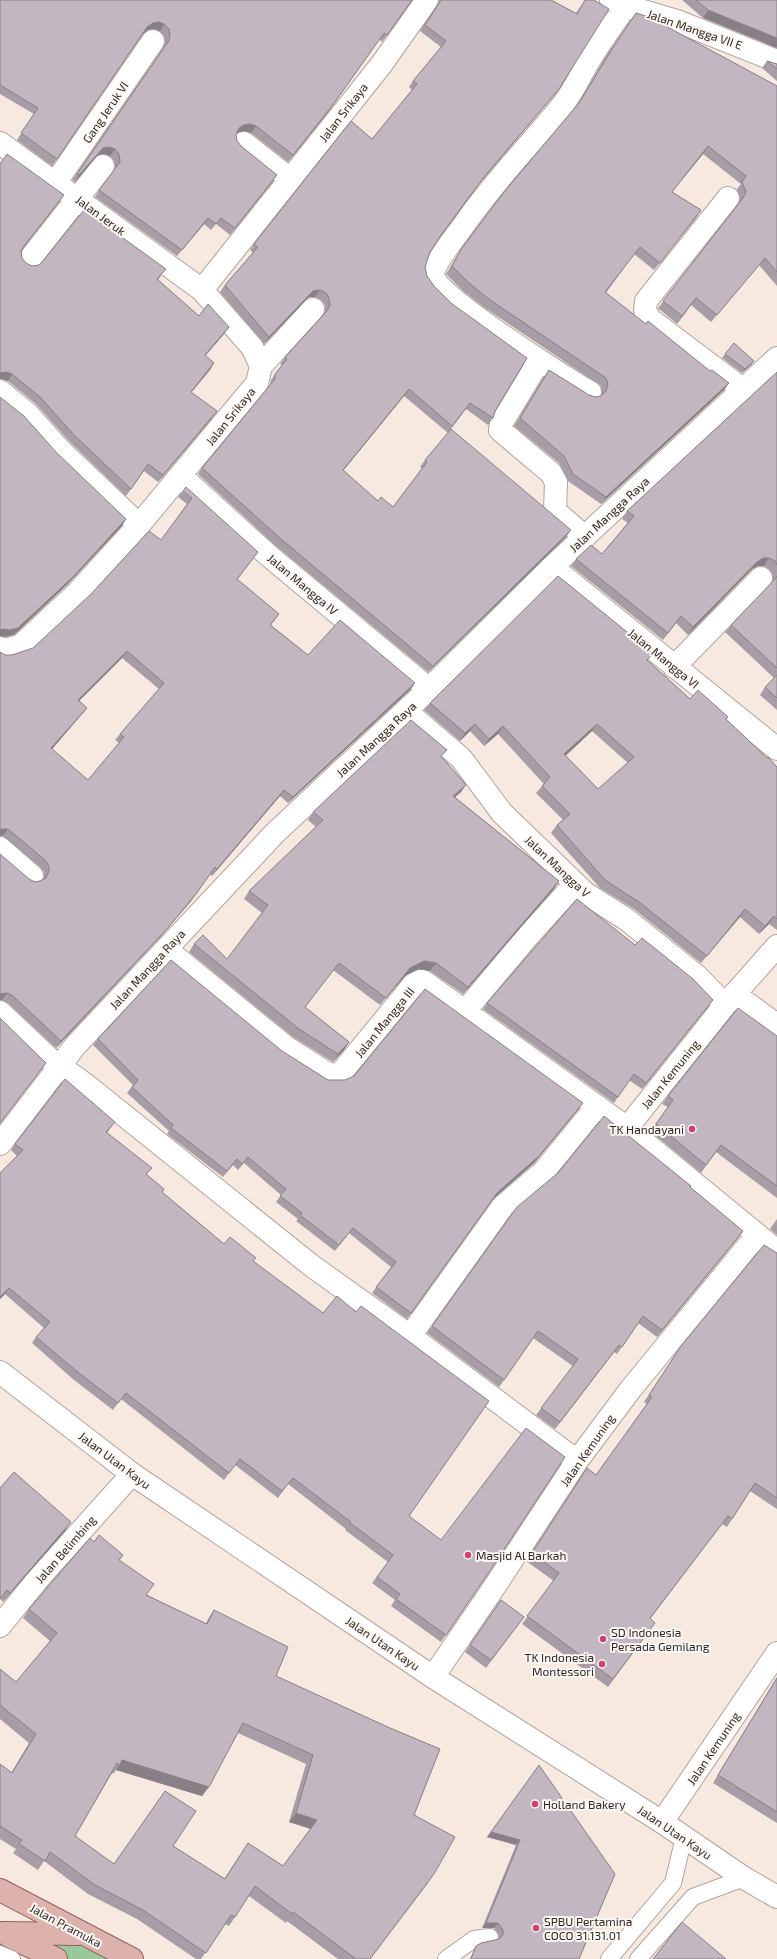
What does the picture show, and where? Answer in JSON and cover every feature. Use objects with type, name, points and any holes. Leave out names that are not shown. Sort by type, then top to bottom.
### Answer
[{"type":"main road","name":"Jalan Pramuka","points":[[0,1890],[132,1959]]},
{"type":"main road","points":[[1,1939],[82,1934]]},
{"type":"main road","points":[[1,1939],[56,1959]]},
{"type":"street","name":"Jalan Srikaya","points":[[202,290],[381,65],[427,0]]},
{"type":"street","points":[[590,392],[539,361],[448,295],[437,284],[433,277],[436,266],[469,218],[565,102],[592,56],[619,3]]},
{"type":"street","name":"Jalan Mangga VII E","points":[[619,3],[677,21],[777,61]]},
{"type":"street","name":"Gang Jeruk VI","points":[[56,182],[153,41]]},
{"type":"street","name":"Jalan Jeruk","points":[[0,143],[56,182],[202,290]]},
{"type":"street","points":[[244,143],[290,179]]},
{"type":"street","points":[[29,260],[103,166]]},
{"type":"street","points":[[728,198],[646,301],[645,311],[651,320],[744,390]]},
{"type":"street","points":[[202,290],[252,347],[261,366],[313,308]]},
{"type":"street","points":[[539,361],[501,424],[500,430],[551,473],[556,482],[555,511],[585,538]]},
{"type":"street","name":"Jalan Mangga Raya","points":[[0,1144],[75,1046],[275,833],[406,711],[552,567],[585,538],[642,482],[776,361]]},
{"type":"street","name":"Jalan Srikaya","points":[[0,648],[5,650],[20,646],[78,592],[181,476],[257,383],[261,366]]},
{"type":"street","points":[[0,391],[28,414],[60,450],[139,525]]},
{"type":"street","name":"Jalan Mangga IV","points":[[181,476],[268,555],[429,689]]},
{"type":"street","name":"Jalan Mangga VI","points":[[552,567],[777,749]]},
{"type":"street","points":[[674,666],[761,578]]},
{"type":"street","name":"Jalan Mangga V","points":[[406,711],[461,758],[502,813],[585,893],[626,919],[730,1000],[777,1025]]},
{"type":"street","points":[[0,848],[32,876]]},
{"type":"street","points":[[465,1011],[528,936],[575,884]]},
{"type":"street","name":"Jalan Kemuning","points":[[627,1128],[730,1000],[777,946]]},
{"type":"street","name":"Jalan Mangga III","points":[[166,949],[286,1047],[330,1075],[340,1074],[419,981],[423,981],[627,1128]]},
{"type":"street","points":[[0,1012],[60,1067],[91,1088],[312,1266],[410,1336],[577,1461]]},
{"type":"street","points":[[410,1336],[503,1206],[544,1171],[597,1106]]},
{"type":"street","points":[[627,1128],[777,1251]]},
{"type":"street","name":"Jalan Kemuning","points":[[433,1677],[496,1586],[577,1461],[630,1390],[757,1235]]},
{"type":"street","name":"Jalan Utan Kayu","points":[[0,1372],[132,1474],[433,1677],[662,1822],[744,1878],[777,1897]]},
{"type":"street","name":"Jalan Belimbing","points":[[0,1626],[38,1579],[132,1474]]},
{"type":"street","name":"Jalan Kemuning","points":[[662,1822],[777,1653]]},
{"type":"lane","points":[[609,1959],[673,1883],[684,1837]]},
{"type":"lane","points":[[638,1959],[693,1897],[744,1878]]},
{"type":"lane","points":[[446,1959],[474,1939],[490,1937]]},
{"type":"lane","points":[[1,1939],[12,1959]]},
{"type":"green space","points":[[3,1933],[82,1934],[132,1959],[56,1959]]},
{"type":"building","points":[[0,0],[412,0],[387,35],[384,33],[332,106],[293,155],[256,126],[250,124],[239,128],[236,135],[237,141],[241,146],[277,175],[235,228],[221,218],[216,224],[208,218],[182,250],[99,190],[120,162],[119,154],[115,149],[109,147],[103,148],[79,175],[77,174],[168,42],[170,36],[169,29],[164,24],[159,22],[153,23],[147,27],[57,159],[21,133],[38,108],[0,85]]},
{"type":"building","points":[[441,0],[551,0],[577,14],[585,0],[594,0],[609,9],[559,89],[484,177],[441,235],[430,252],[425,267],[427,276],[434,286],[451,303],[527,358],[495,411],[493,418],[470,403],[452,426],[409,389],[343,470],[378,501],[381,497],[393,507],[427,462],[425,460],[451,429],[571,530],[433,666],[281,539],[202,468],[275,379],[275,374],[287,359],[285,357],[327,311],[330,305],[329,298],[326,293],[320,290],[313,291],[269,337],[225,285],[258,247],[254,244],[351,121],[372,139],[417,84],[413,81],[446,41],[425,25]]},
{"type":"building","points":[[696,0],[777,0],[777,38],[708,10]]},
{"type":"building","points":[[636,13],[649,17],[777,86],[777,272],[765,258],[717,315],[696,298],[682,316],[663,301],[743,198],[746,192],[742,182],[746,176],[708,146],[672,192],[701,210],[660,263],[640,247],[605,292],[646,324],[648,321],[710,371],[712,370],[729,383],[606,497],[573,474],[564,456],[520,418],[549,370],[589,395],[595,397],[601,396],[606,391],[608,384],[606,378],[490,300],[469,283],[452,266],[462,248],[504,192],[579,103]]},
{"type":"building","points":[[767,61],[777,64],[777,69]]},
{"type":"building","points":[[7,154],[64,195],[21,251],[22,258],[26,263],[32,266],[39,265],[84,210],[166,269],[157,279],[199,316],[208,304],[229,327],[205,355],[214,363],[191,392],[217,411],[163,475],[148,464],[131,489],[74,435],[41,398],[12,374],[6,372],[0,373],[0,164]]},
{"type":"building","points":[[734,343],[754,361],[745,369],[725,354]]},
{"type":"building","points":[[777,372],[777,565],[775,561],[769,558],[763,558],[757,562],[693,627],[681,616],[668,633],[576,559],[591,545],[602,554],[634,516],[627,511]]},
{"type":"building","points":[[0,397],[24,416],[56,452],[126,519],[74,576],[18,628],[10,630],[0,630]]},
{"type":"building","points":[[186,487],[258,552],[237,579],[279,614],[270,625],[308,655],[340,620],[415,683],[293,797],[284,790],[217,869],[215,867],[196,894],[167,929],[61,1041],[13,996],[7,993],[0,994],[0,854],[29,879],[35,882],[46,878],[49,871],[49,866],[45,860],[8,829],[0,830],[0,652],[5,655],[12,655],[33,648],[91,594],[149,531],[161,540],[192,498],[183,491]],"holes":[[[127,651],[164,683],[120,734],[124,737],[88,780],[51,748],[87,708],[78,700]]]},
{"type":"building","points":[[558,576],[653,653],[647,660],[690,699],[698,690],[728,717],[726,719],[777,767],[777,919],[774,916],[765,926],[745,909],[707,956],[639,902],[605,880],[557,825],[570,814],[542,786],[550,777],[503,726],[489,739],[475,724],[465,733],[430,703]],"holes":[[[597,724],[634,757],[598,789],[564,754]]]},
{"type":"building","points":[[777,576],[777,668],[731,625]]},
{"type":"building","points":[[777,675],[777,698],[765,687]]},
{"type":"building","points":[[411,720],[447,750],[441,756],[466,785],[453,796],[559,881],[468,987],[436,963],[424,961],[410,968],[386,998],[339,963],[305,1007],[349,1042],[338,1054],[299,1029],[194,944],[203,935],[227,959],[268,905],[249,891],[323,820],[313,812]]},
{"type":"building","points":[[577,899],[635,945],[642,938],[693,979],[713,1000],[646,1083],[634,1074],[618,1097],[487,1003]]},
{"type":"building","points":[[171,960],[282,1051],[328,1080],[345,1080],[354,1076],[425,989],[583,1103],[539,1156],[497,1193],[411,1313],[376,1287],[396,1262],[353,1228],[339,1245],[300,1215],[302,1213],[280,1196],[286,1189],[248,1157],[242,1164],[237,1159],[227,1171],[171,1128],[173,1125],[132,1087],[138,1080],[98,1039]]},
{"type":"building","points":[[738,1008],[777,1036],[777,1186],[721,1145],[706,1165],[656,1124],[673,1100],[668,1096]]},
{"type":"building","points":[[0,1018],[46,1063],[0,1123]]},
{"type":"building","points":[[65,1079],[115,1122],[106,1132],[152,1168],[146,1174],[164,1189],[162,1192],[224,1244],[230,1237],[256,1258],[253,1261],[323,1313],[337,1296],[356,1312],[361,1306],[489,1401],[409,1516],[441,1540],[526,1428],[565,1457],[446,1635],[396,1599],[400,1594],[377,1577],[393,1555],[293,1478],[282,1491],[240,1459],[229,1473],[126,1393],[118,1403],[36,1337],[50,1322],[9,1288],[0,1297],[0,1173],[23,1150],[15,1144]]},
{"type":"building","points":[[604,1116],[691,1186],[690,1187],[743,1231],[662,1330],[643,1316],[622,1347],[619,1345],[560,1422],[541,1408],[578,1359],[538,1331],[504,1380],[432,1326],[517,1207],[559,1172]]},
{"type":"building","points":[[764,1245],[777,1253],[777,1498],[755,1483],[732,1519],[728,1516],[650,1618],[655,1623],[613,1679],[527,1616],[559,1573],[532,1553],[587,1468],[596,1475],[652,1397],[649,1395],[681,1346]]},
{"type":"building","points":[[14,1472],[71,1522],[10,1593],[7,1590],[0,1599],[0,1488]]},
{"type":"building","points":[[99,1535],[123,1555],[119,1560],[154,1584],[146,1595],[207,1624],[214,1610],[288,1647],[276,1676],[440,1749],[414,1815],[455,1837],[434,1874],[370,1959],[356,1959],[255,1886],[235,1917],[231,1915],[206,1953],[143,1910],[95,1885],[50,1852],[45,1861],[19,1844],[22,1840],[0,1826],[0,1764],[12,1773],[36,1734],[0,1705],[0,1669],[16,1682],[57,1633],[29,1609],[90,1538],[94,1542]],"holes":[[[243,1723],[313,1755],[296,1813],[317,1820],[283,1866],[248,1843],[225,1879],[173,1846],[196,1811],[165,1791],[114,1864],[75,1836],[117,1763],[120,1765],[122,1760],[209,1787]]]},
{"type":"building","points":[[501,1600],[524,1617],[491,1660],[470,1645]]},
{"type":"building","points":[[777,1678],[777,1812],[718,1775]]},
{"type":"building","points":[[539,1765],[615,1874],[579,1959],[471,1959],[476,1946],[481,1943],[499,1939],[503,1935],[503,1930],[498,1923],[486,1923],[520,1840],[491,1832]]},
{"type":"building","points":[[682,1922],[726,1959],[653,1959]]},
{"type":"place","name":"TK Handayani","points":[[692,1129]]},
{"type":"place","name":"Masjid Al Barkah","points":[[468,1555]]},
{"type":"place","name":"SD Indonesia Persada Gemilang","points":[[603,1639]]},
{"type":"place","name":"TK Indonesia Montessori","points":[[602,1664]]},
{"type":"place","name":"Holland Bakery","points":[[535,1804]]},
{"type":"place","name":"SPBU Pertamina COCO 31.131.01","points":[[536,1928]]}]
